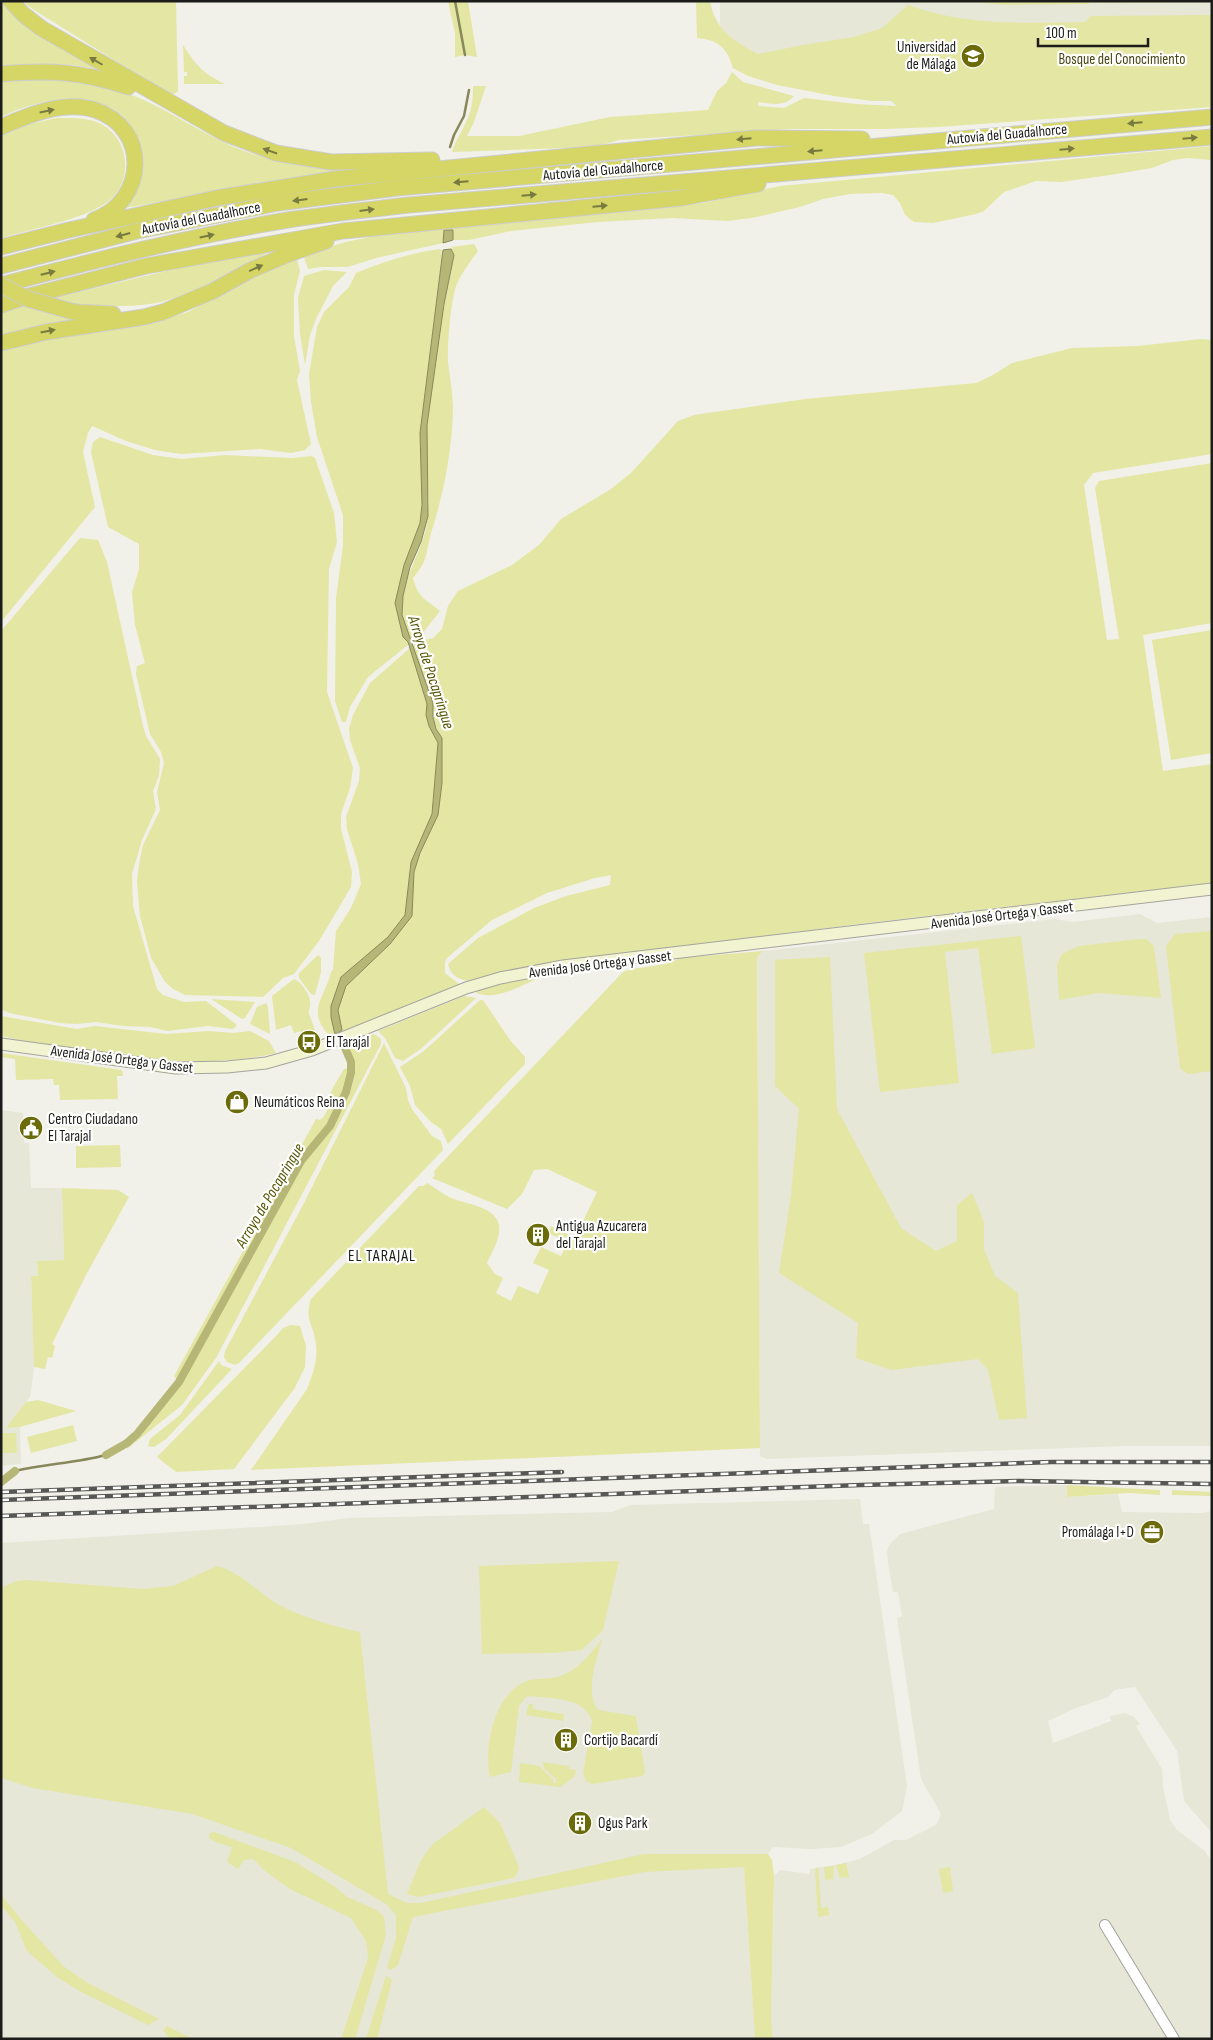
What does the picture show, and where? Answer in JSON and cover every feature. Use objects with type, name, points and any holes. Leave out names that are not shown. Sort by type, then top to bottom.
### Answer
[{"type":"highway","points":[[11,1],[23,14],[41,28],[169,103],[224,133],[276,153],[331,162],[563,156]]},
{"type":"highway","points":[[1,74],[35,71],[62,72],[99,77],[169,103]]},
{"type":"highway","points":[[1,127],[25,116],[75,107],[94,110],[111,118],[123,130],[132,145],[135,159],[130,190],[122,203],[105,216],[69,230]]},
{"type":"highway","name":"Autovía del Guadalhorce","points":[[1,266],[137,231],[278,203],[397,188],[1212,117]]},
{"type":"highway","name":"Autovía del Guadalhorce","points":[[1,285],[118,255],[212,234],[298,219],[409,205],[1212,136]]},
{"type":"highway","points":[[1,247],[69,230],[218,198],[335,179],[756,138],[807,137],[916,142]]},
{"type":"highway","points":[[1,305],[25,296],[146,266],[343,231],[681,198],[772,181],[906,169],[1018,153]]},
{"type":"highway","points":[[1,343],[70,327],[144,317],[178,306],[286,255],[320,243],[375,229]]},
{"type":"highway","points":[[1,285],[28,299],[74,312],[112,314],[178,306]]},
{"type":"main road","name":"Avenida José Ortega y Gasset","points":[[1,1044],[176,1068],[227,1068],[266,1063],[296,1055],[341,1039],[466,988],[500,978],[563,966],[1212,889]]},
{"type":"street","points":[[1105,1925],[1174,2039]]},
{"type":"shaded area","name":"Universidad de Málaga","points":[[720,1],[1212,1],[1212,90],[898,106],[891,101],[720,43]]},
{"type":"shaded area","points":[[444,230],[453,230],[453,240],[443,243]]},
{"type":"shaded area","points":[[451,249],[454,255],[444,304],[427,425],[428,516],[421,542],[410,567],[403,596],[402,615],[433,703],[433,717],[436,729],[442,738],[442,783],[438,815],[420,853],[414,872],[412,916],[390,944],[346,986],[338,1010],[342,1030],[335,1035],[331,1017],[331,1006],[341,977],[388,937],[405,915],[411,862],[432,814],[438,743],[429,726],[426,715],[427,704],[408,642],[403,637],[395,603],[404,565],[420,523],[422,505],[420,433],[443,250]]},
{"type":"shaded area","points":[[1140,914],[1157,923],[1212,917],[1212,1446],[1123,1446],[767,1459],[760,1456],[757,957],[763,951],[1054,919],[1073,922]]},
{"type":"shaded area","points":[[1,1110],[23,1113],[24,1143],[29,1143],[31,1188],[62,1188],[64,1260],[37,1261],[38,1276],[31,1277],[34,1367],[31,1391],[30,1397],[7,1427],[20,1427],[21,1464],[1,1466]]},
{"type":"shaded area","points":[[1067,1485],[1067,1497],[1118,1494],[1122,1512],[1202,1513],[1212,1511],[1212,1833],[1184,1801],[1177,1751],[1135,1687],[1114,1690],[1108,1697],[1076,1708],[1048,1721],[1053,1743],[1111,1721],[1110,1716],[1125,1713],[1134,1717],[1140,1724],[1136,1726],[1162,1769],[1163,1786],[1170,1820],[1177,1830],[1205,1851],[1212,1862],[1212,2039],[773,2039],[771,2019],[774,1876],[780,1870],[809,1874],[810,1869],[860,1859],[894,1840],[906,1840],[936,1825],[941,1814],[921,1779],[897,1618],[902,1616],[898,1592],[893,1592],[888,1563],[887,1552],[889,1545],[900,1534],[994,1509],[995,1487]]},
{"type":"shaded area","points":[[860,1499],[863,1524],[869,1524],[907,1786],[902,1811],[872,1834],[841,1847],[811,1849],[773,1847],[768,1854],[744,1867],[755,2039],[1,2039],[1,1543],[304,1524],[349,1518],[612,1512],[630,1505]]},
{"type":"green space","points":[[1,1],[5,1],[52,40],[105,72],[79,66],[53,64],[1,69]]},
{"type":"green space","points":[[24,1],[176,1],[178,91],[171,96],[28,6]]},
{"type":"green space","points":[[448,1],[468,1],[477,57],[465,55],[455,57],[455,33]]},
{"type":"green space","name":"Universidad de Málaga","points":[[696,1],[710,1],[716,20],[727,34],[758,54],[854,37],[882,28],[908,5],[952,17],[1017,23],[1085,22],[1091,16],[1212,15],[1212,107],[938,127],[790,129],[619,140],[595,147],[452,152],[470,114],[473,86],[486,86],[474,122],[467,136],[519,136],[610,117],[708,110],[717,91],[726,83],[732,72],[743,82],[794,96],[787,102],[773,104],[759,102],[758,106],[784,108],[804,98],[856,104],[897,106],[891,101],[872,101],[834,96],[777,85],[748,76],[733,68],[728,55],[721,46],[711,41],[697,38]]},
{"type":"green space","points":[[965,1],[1089,1],[1089,4],[1003,5]]},
{"type":"green space","points":[[1097,1],[1212,1],[1212,2],[1098,3]]},
{"type":"green space","points":[[183,45],[201,68],[225,84],[184,84],[184,76],[187,76],[187,72],[184,72]]},
{"type":"green space","points":[[62,78],[126,93],[157,106],[223,142],[262,157],[290,164],[349,171],[124,208],[140,173],[142,158],[135,133],[124,118],[110,107],[93,102],[74,100],[54,101],[35,104],[1,117],[1,80]]},
{"type":"green space","points":[[56,118],[90,120],[101,124],[111,131],[123,151],[125,174],[121,185],[115,195],[96,209],[55,224],[1,238],[1,136],[26,125]]},
{"type":"green space","points":[[1212,146],[1212,160],[1187,158],[1173,160],[1152,168],[1110,175],[1061,182],[1036,181],[1004,192],[984,211],[933,223],[914,222],[905,215],[900,203],[893,195],[882,193],[850,194],[823,199],[800,207],[752,218],[727,221],[673,218],[598,222],[511,231],[469,240],[453,240],[453,230],[445,230],[443,243],[376,258],[348,267],[308,269],[304,257],[297,259],[300,271],[294,295],[294,336],[300,371],[297,380],[311,444],[305,450],[291,453],[260,449],[181,454],[155,450],[126,441],[92,426],[83,452],[95,507],[1,622],[1,352],[48,336],[103,332],[131,327],[188,312],[251,277],[294,257],[374,236],[441,227],[703,203],[780,186]]},
{"type":"green space","points":[[474,244],[478,251],[456,286],[451,312],[448,362],[453,411],[447,471],[426,555],[413,578],[420,595],[440,611],[422,634],[411,642],[404,624],[402,600],[409,575],[423,540],[428,515],[427,424],[438,339],[454,255],[451,249],[452,247]]},
{"type":"green space","points":[[441,249],[442,258],[420,433],[422,505],[420,523],[404,565],[395,603],[403,637],[409,644],[368,677],[350,707],[346,722],[342,722],[335,701],[336,598],[343,546],[343,515],[317,437],[311,402],[309,374],[317,327],[324,312],[349,287],[356,273],[419,252]]},
{"type":"green space","points":[[269,250],[263,256],[224,277],[184,295],[141,305],[97,306],[93,320],[1,336],[1,313],[20,306],[183,267]]},
{"type":"green space","points":[[324,270],[347,272],[333,286],[316,319],[310,335],[305,365],[300,334],[298,298],[304,276]]},
{"type":"green space","points":[[1200,339],[1212,340],[1212,454],[1093,473],[1084,485],[1107,640],[1119,639],[1095,488],[1099,481],[1212,463],[1212,623],[1143,635],[1163,771],[1212,764],[1212,883],[867,923],[541,964],[467,981],[452,973],[448,964],[478,938],[534,908],[566,896],[610,885],[611,875],[547,893],[492,920],[447,958],[445,973],[459,984],[341,1032],[338,1010],[346,986],[390,944],[412,916],[414,872],[420,853],[438,815],[442,738],[435,724],[430,695],[413,646],[417,642],[433,638],[442,629],[448,606],[458,591],[512,565],[539,545],[561,519],[611,489],[632,472],[678,421],[694,415],[805,399],[976,383],[1012,363],[1072,348],[1138,346]]},
{"type":"green space","points":[[100,437],[153,455],[181,459],[225,455],[292,458],[311,456],[315,458],[334,513],[337,542],[329,569],[327,692],[353,768],[350,788],[341,814],[341,829],[352,872],[351,887],[319,941],[294,974],[283,978],[263,997],[185,995],[173,989],[165,982],[151,958],[140,916],[137,882],[143,845],[160,810],[157,792],[164,763],[161,752],[150,734],[136,674],[137,666],[145,663],[135,625],[132,592],[139,569],[139,544],[108,527],[91,452],[93,442]]},
{"type":"green space","points":[[80,538],[98,540],[107,562],[143,726],[146,736],[160,759],[159,776],[153,791],[156,809],[142,840],[132,874],[133,906],[157,989],[163,995],[184,1002],[206,1001],[237,1025],[233,1029],[208,1026],[167,1031],[151,1027],[123,1026],[96,1022],[60,1023],[9,1013],[1,1009],[1,631]]},
{"type":"green space","points":[[1212,630],[1212,753],[1171,760],[1152,640]]},
{"type":"green space","points":[[410,648],[427,704],[426,715],[429,726],[438,743],[432,814],[411,862],[405,915],[388,937],[341,977],[331,1017],[335,1035],[330,1036],[319,1019],[319,1004],[333,970],[336,931],[351,908],[361,884],[358,864],[347,829],[346,817],[359,781],[360,768],[350,740],[349,729],[353,715],[370,683]]},
{"type":"green space","points":[[1212,931],[1212,1071],[1188,1074],[1180,1068],[1166,946],[1175,934]]},
{"type":"green space","points":[[1021,936],[1035,1048],[992,1054],[978,948],[945,952],[959,1083],[880,1092],[864,953]]},
{"type":"green space","points":[[1146,939],[1154,946],[1161,998],[1099,993],[1059,1000],[1057,965],[1062,954],[1079,946]]},
{"type":"green space","points":[[763,951],[757,957],[760,1448],[251,1470],[307,1389],[311,1378],[316,1361],[316,1350],[315,1337],[309,1318],[311,1299],[419,1186],[424,1186],[427,1183],[451,1198],[485,1209],[491,1213],[498,1222],[499,1232],[487,1263],[495,1274],[503,1278],[496,1293],[511,1301],[518,1286],[538,1294],[549,1270],[533,1263],[541,1247],[561,1256],[568,1242],[548,1233],[551,1226],[575,1238],[597,1192],[547,1169],[534,1170],[522,1194],[507,1209],[432,1178],[435,1175],[434,1171],[623,972],[666,963],[680,958]]},
{"type":"green space","points":[[318,955],[321,958],[321,972],[315,995],[311,994],[299,978],[299,973]]},
{"type":"green space","points":[[830,957],[837,1109],[901,1228],[936,1251],[957,1241],[957,1205],[972,1193],[984,1222],[984,1249],[995,1276],[1018,1293],[1027,1418],[999,1420],[988,1370],[978,1359],[891,1370],[856,1358],[858,1323],[779,1273],[791,1195],[799,1109],[775,1086],[775,960]]},
{"type":"green space","points":[[543,976],[518,988],[499,994],[481,994],[474,991],[501,984]]},
{"type":"green space","points":[[294,979],[302,985],[310,999],[309,1014],[316,1034],[316,1037],[304,1042],[301,1031],[294,1033],[291,1025],[276,1030],[272,996]]},
{"type":"green space","points":[[464,996],[476,998],[422,1048],[403,1061],[395,1058],[385,1038],[378,1031]]},
{"type":"green space","points":[[211,999],[255,1002],[245,1018],[242,1019]]},
{"type":"green space","points":[[480,1000],[483,1000],[510,1040],[525,1057],[525,1064],[448,1144],[441,1129],[431,1122],[415,1105],[410,1086],[400,1067],[424,1051]]},
{"type":"green space","points":[[266,1003],[270,1034],[250,1024],[257,1007]]},
{"type":"green space","points":[[1,1016],[77,1029],[95,1026],[166,1034],[250,1031],[269,1041],[276,1053],[232,1060],[188,1061],[100,1053],[38,1044],[1,1036]]},
{"type":"green space","points":[[374,1034],[381,1039],[381,1044],[216,1358],[182,1405],[127,1449],[126,1446],[140,1434],[184,1380],[303,1163],[333,1126],[352,1086],[355,1073],[355,1062],[346,1044]]},
{"type":"green space","points":[[384,1043],[406,1088],[412,1109],[432,1136],[441,1141],[443,1150],[239,1363],[235,1365],[227,1362],[224,1357],[225,1351],[304,1203]]},
{"type":"green space","points":[[1,1053],[122,1070],[123,1076],[117,1076],[118,1099],[60,1100],[59,1085],[54,1085],[53,1079],[16,1080],[15,1059],[1,1057]]},
{"type":"green space","points":[[348,1068],[344,1092],[328,1125],[299,1160],[177,1380],[174,1376],[316,1119],[320,1120],[326,1113],[330,1095],[335,1084],[344,1069]]},
{"type":"green space","points":[[120,1145],[121,1167],[76,1168],[76,1146]]},
{"type":"green space","points":[[62,1188],[118,1190],[129,1197],[86,1275],[52,1344],[55,1346],[52,1358],[48,1357],[45,1369],[34,1367],[31,1276],[38,1276],[37,1261],[64,1260]]},
{"type":"green space","points":[[291,1325],[300,1326],[306,1346],[305,1367],[294,1389],[234,1469],[176,1472],[157,1457],[283,1328]]},
{"type":"green space","points":[[219,1361],[221,1365],[232,1369],[166,1439],[154,1447],[148,1446],[150,1439],[180,1415]]},
{"type":"green space","points":[[38,1400],[76,1411],[20,1427],[6,1428],[26,1402]]},
{"type":"green space","points":[[73,1425],[77,1441],[31,1453],[27,1437]]},
{"type":"green space","points":[[1,1433],[16,1433],[17,1453],[1,1453]]},
{"type":"green space","points":[[1067,1485],[1160,1490],[1160,1495],[1128,1493],[1067,1497]]},
{"type":"green space","points":[[1172,1490],[1212,1492],[1212,1496],[1172,1495]]},
{"type":"green space","points":[[619,1561],[603,1630],[582,1650],[551,1653],[482,1654],[479,1566]]},
{"type":"green space","points":[[217,1566],[234,1573],[271,1600],[289,1610],[319,1621],[360,1632],[388,1894],[407,1903],[421,1903],[644,1854],[768,1854],[772,1860],[774,1876],[771,2019],[773,2039],[755,2039],[744,1867],[645,1872],[413,1917],[398,1965],[391,1970],[387,1968],[396,1937],[396,1915],[386,1904],[291,1848],[192,1814],[33,1788],[1,1778],[1,1588],[14,1582],[25,1580],[143,1589],[173,1586]]},
{"type":"green space","points":[[602,1639],[593,1675],[592,1694],[594,1702],[598,1710],[636,1716],[645,1772],[642,1776],[593,1784],[587,1782],[583,1774],[592,1721],[588,1713],[575,1703],[531,1696],[526,1697],[519,1706],[511,1772],[490,1777],[488,1752],[493,1725],[504,1700],[512,1690],[527,1681],[558,1677],[569,1672],[585,1660]]},
{"type":"green space","points":[[529,1704],[533,1704],[533,1709],[564,1714],[563,1721],[526,1715]]},
{"type":"green space","points":[[542,1762],[569,1766],[569,1769],[576,1770],[575,1776],[560,1787],[519,1782],[520,1763],[539,1766],[553,1779],[553,1783],[556,1783],[556,1779],[544,1768]]},
{"type":"green space","points":[[484,1807],[500,1823],[519,1867],[514,1878],[418,1897],[407,1894],[421,1860],[433,1844]]},
{"type":"green space","points":[[214,1832],[295,1862],[334,1886],[347,1897],[377,1910],[384,1917],[386,1935],[355,2039],[341,2039],[368,1958],[366,1941],[351,1918],[290,1889],[265,1871],[253,1859],[244,1860],[238,1869],[227,1862],[232,1847],[209,1838],[210,1833]]},
{"type":"green space","points":[[846,1863],[849,1877],[840,1878],[836,1865]]},
{"type":"green space","points":[[834,1866],[833,1879],[825,1880],[824,1867]]},
{"type":"green space","points":[[818,1867],[821,1908],[828,1907],[829,1915],[818,1917],[815,1869]]},
{"type":"green space","points":[[950,1867],[953,1891],[943,1893],[939,1869]]},
{"type":"green space","points":[[1,1895],[63,1966],[86,1982],[159,2019],[148,2025],[81,1992],[57,1977],[27,1951],[15,1922],[1,1905]]},
{"type":"green space","points":[[386,1976],[392,1980],[377,2039],[366,2039]]},
{"type":"green space","points":[[167,2026],[193,2039],[170,2039],[163,2030]]},
{"type":"waterway","name":"Arroyo de Pocapringue","points":[[455,1],[465,55]]},
{"type":"waterway","name":"Arroyo de Pocapringue","points":[[450,147],[464,116],[469,90]]},
{"type":"waterway","name":"Arroyo de Pocapringue","points":[[106,1455],[127,1443],[137,1434],[179,1382],[301,1161],[330,1126],[346,1092],[351,1073],[351,1062],[340,1036]]},
{"type":"waterway","name":"Arroyo de Pocapringue","points":[[15,1471],[106,1455]]},
{"type":"waterway","name":"Arroyo de Pocapringue","points":[[1,1482],[15,1471]]},
{"type":"railway","points":[[1,1500],[1051,1462],[1212,1462]]},
{"type":"railway","points":[[1,1492],[562,1472]]},
{"type":"railway","points":[[1,1516],[861,1485],[1019,1481],[1212,1484]]},
{"type":"place","name":"Universidad de Málaga","points":[[973,56]]},
{"type":"place","name":"El Tarajal","points":[[309,1042]]},
{"type":"place","name":"Neumáticos Reina","points":[[237,1102]]},
{"type":"place","name":"Centro Ciudadano El Tarajal","points":[[31,1128]]},
{"type":"place","name":"Antigua Azucarera del Tarajal","points":[[538,1235]]},
{"type":"place","name":"Promálaga I+D","points":[[1152,1532]]},
{"type":"place","name":"Cortijo Bacardí","points":[[566,1740]]},
{"type":"place","name":"Ogus Park","points":[[580,1823]]},
{"type":"district","name":"EL TARAJAL","points":[[382,1255]]},
{"type":"park label","name":"Bosque del Conocimiento","points":[[1122,59]]}]
